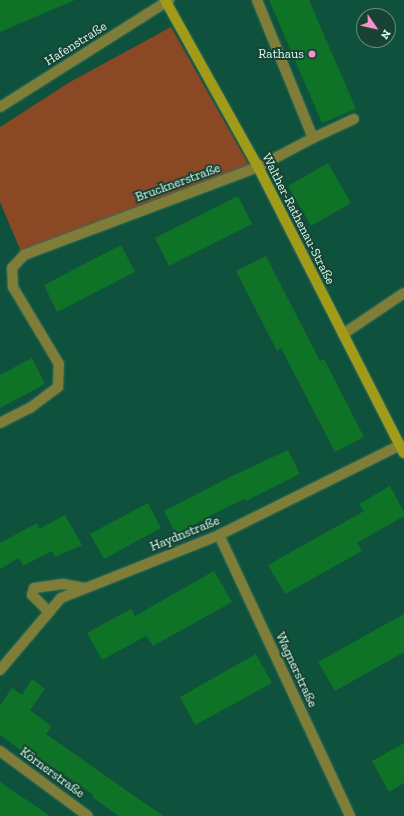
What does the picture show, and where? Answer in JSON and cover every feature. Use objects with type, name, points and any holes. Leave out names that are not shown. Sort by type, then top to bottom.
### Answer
[{"type":"street","points":[[257,0],[313,138]]},
{"type":"street","name":"Hafenstraße","points":[[0,107],[167,1]]},
{"type":"street","name":"Walther-Rathenau-Straße","points":[[167,1],[258,167],[402,449]]},
{"type":"street","name":"Brucknerstraße","points":[[0,423],[30,408],[58,387],[59,364],[13,287],[12,268],[24,255],[258,167],[313,138],[354,119]]},
{"type":"street","points":[[343,334],[404,293]]},
{"type":"street","name":"Haydnstraße","points":[[0,670],[60,598],[219,535],[402,449]]},
{"type":"street","name":"Wagnerstraße","points":[[219,535],[350,816]]},
{"type":"street","points":[[49,612],[32,595],[34,588],[63,584],[86,588]]},
{"type":"street","name":"Körnerstraße","points":[[0,751],[88,816]]},
{"type":"shaded area","points":[[171,27],[250,167],[22,254],[0,202],[0,127],[70,82]]},
{"type":"building","points":[[0,0],[75,0],[0,32]]},
{"type":"building","name":"Rathaus","points":[[269,0],[309,0],[356,109],[322,123]]},
{"type":"building","points":[[328,163],[351,203],[311,226],[288,186]]},
{"type":"building","points":[[238,196],[252,224],[169,266],[155,238]]},
{"type":"building","points":[[121,245],[135,272],[57,312],[44,285]]},
{"type":"building","points":[[266,256],[320,361],[324,359],[364,437],[335,452],[281,348],[277,351],[236,271]]},
{"type":"building","points":[[32,358],[45,384],[0,408],[0,375]]},
{"type":"building","points":[[288,450],[300,474],[246,501],[244,499],[217,512],[176,534],[164,511],[230,477]]},
{"type":"building","points":[[390,486],[404,512],[404,516],[357,543],[362,551],[285,594],[268,565],[364,511],[359,504]]},
{"type":"building","points":[[148,503],[161,528],[104,559],[90,534]]},
{"type":"building","points":[[65,515],[82,545],[55,557],[52,551],[23,566],[19,558],[0,569],[0,543],[37,523],[39,529]]},
{"type":"building","points":[[214,571],[232,602],[153,646],[146,636],[102,660],[87,633],[131,609],[135,616]]},
{"type":"building","points":[[404,614],[404,652],[335,691],[318,662]]},
{"type":"building","points":[[256,654],[272,683],[195,725],[180,697]]},
{"type":"building","points":[[32,679],[45,689],[30,710],[51,726],[46,734],[163,816],[119,816],[92,797],[94,795],[25,748],[22,751],[0,735],[0,705],[12,688],[22,695]]},
{"type":"building","points":[[404,743],[404,783],[389,792],[372,761]]},
{"type":"building","points":[[0,782],[50,816],[0,816]]},
{"type":"place","name":"Rathaus","points":[[312,54]]}]
